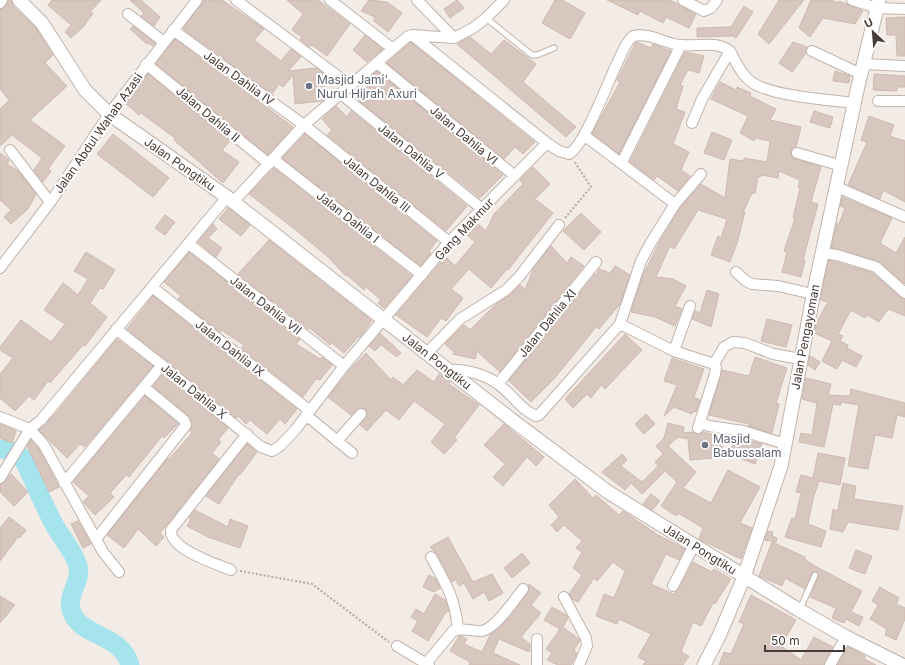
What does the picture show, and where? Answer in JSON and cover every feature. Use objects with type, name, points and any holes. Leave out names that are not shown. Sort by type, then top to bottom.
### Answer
[{"type":"street","name":"Jalan Pongtiku","points":[[19,0],[42,23],[85,90],[109,114],[230,200],[512,420],[608,492],[799,610],[846,637],[902,665]]},
{"type":"street","name":"Jalan Abdul Wahab Azasi","points":[[2,263],[50,202],[109,114],[146,64],[197,0]]},
{"type":"street","points":[[236,0],[351,86]]},
{"type":"street","points":[[330,0],[393,49]]},
{"type":"street","points":[[417,0],[454,38]]},
{"type":"street","points":[[0,478],[19,450],[30,429],[41,420],[189,244],[230,200],[271,162],[304,125],[393,49],[412,35],[454,38],[473,28],[486,18],[503,0]]},
{"type":"street","points":[[683,0],[704,11],[711,8],[717,0]]},
{"type":"street","points":[[852,0],[905,9]]},
{"type":"street","name":"Jalan Pengayoman","points":[[704,665],[719,636],[744,577],[781,466],[813,294],[878,4]]},
{"type":"street","points":[[128,14],[164,42]]},
{"type":"street","name":"Jalan Dahlia IV","points":[[174,30],[304,125]]},
{"type":"street","points":[[412,35],[547,143],[559,151],[569,154],[579,145],[585,136],[609,77],[631,38],[636,35],[646,35],[681,45],[718,46],[730,51],[744,74],[752,83],[763,89],[806,97],[859,85],[905,66]]},
{"type":"street","points":[[622,162],[681,45]]},
{"type":"street","points":[[692,122],[702,100],[730,51]]},
{"type":"street","points":[[812,51],[859,85]]},
{"type":"street","name":"Jalan Dahlia VI","points":[[377,63],[514,176]]},
{"type":"street","name":"Jalan Dahlia II","points":[[146,64],[271,162]]},
{"type":"street","name":"Jalan Dahlia V","points":[[340,94],[482,209]]},
{"type":"street","points":[[878,101],[905,101]]},
{"type":"street","name":"Jalan Dahlia III","points":[[304,125],[449,242]]},
{"type":"street","points":[[585,136],[622,162],[675,204]]},
{"type":"street","name":"Gang Makmur","points":[[272,451],[280,446],[344,366],[449,242],[547,143]]},
{"type":"street","points":[[10,150],[50,202]]},
{"type":"street","points":[[797,153],[842,166]]},
{"type":"street","name":"Jalan Dahlia I","points":[[271,162],[422,275]]},
{"type":"street","points":[[449,370],[462,369],[498,384],[526,411],[536,416],[546,409],[620,324],[641,261],[661,225],[675,204],[701,174]]},
{"type":"street","points":[[837,187],[905,217]]},
{"type":"street","points":[[427,353],[460,319],[506,290],[519,277],[559,226]]},
{"type":"street","name":"Jalan Dahlia VII","points":[[189,244],[344,366]]},
{"type":"street","points":[[822,253],[837,255],[876,267],[905,293]]},
{"type":"street","name":"Jalan Dahlia XI","points":[[498,384],[596,262]]},
{"type":"street","points":[[736,272],[752,284],[778,286],[813,294]]},
{"type":"street","name":"Jalan Dahlia IX","points":[[152,287],[307,412],[337,441],[352,453]]},
{"type":"street","points":[[674,351],[690,306]]},
{"type":"street","points":[[620,324],[674,351],[714,364]]},
{"type":"street","name":"Jalan Dahlia X","points":[[116,329],[247,434],[261,447],[272,451]]},
{"type":"street","points":[[785,444],[743,431],[699,425],[715,374],[716,367],[714,364],[724,347],[733,342],[745,343],[773,354],[801,359]]},
{"type":"street","points":[[64,484],[162,365]]},
{"type":"street","points":[[96,539],[186,425],[184,420],[144,387]]},
{"type":"street","points":[[337,441],[361,414]]},
{"type":"street","points":[[0,417],[30,429],[44,445],[64,484],[96,539],[120,572]]},
{"type":"street","points":[[231,570],[198,557],[175,542],[171,535],[171,530],[247,434]]},
{"type":"street","points":[[673,586],[694,545]]},
{"type":"street","points":[[431,557],[452,595],[456,608],[458,629]]},
{"type":"street","points":[[397,646],[428,664],[442,642],[453,631],[458,629],[486,630],[494,625],[523,589]]},
{"type":"street","points":[[564,597],[586,638],[587,646],[579,665]]},
{"type":"street","points":[[830,665],[846,637]]},
{"type":"street","points":[[537,639],[538,665]]},
{"type":"lane","points":[[486,18],[532,55],[537,55],[554,48]]},
{"type":"lane","points":[[799,610],[815,575]]},
{"type":"path","points":[[559,226],[591,187],[569,154]]},
{"type":"path","points":[[231,570],[312,584],[383,639],[397,646]]},
{"type":"building","points":[[8,0],[11,0],[13,6],[36,28],[53,55],[45,63],[67,86],[30,120],[65,146],[48,169],[51,171],[43,182],[34,170],[42,158],[12,135],[0,146],[0,109],[9,100],[0,89],[0,9],[5,7]]},
{"type":"building","points":[[52,0],[101,0],[90,12],[93,13],[84,26],[71,38],[65,32],[71,25],[48,5]]},
{"type":"building","points":[[130,0],[141,0],[160,17],[154,26],[141,16],[144,13]]},
{"type":"building","points":[[204,0],[222,0],[264,29],[254,40],[281,61],[291,49],[301,57],[288,71],[316,68],[323,73],[326,98],[322,101],[295,104],[293,75],[283,87],[279,84],[272,94],[183,29]]},
{"type":"building","points":[[287,0],[318,0],[350,24],[327,56],[312,45],[309,47],[300,39],[302,37],[292,30],[303,14]]},
{"type":"building","points":[[369,0],[387,2],[402,13],[388,32],[374,21],[375,17],[361,11]]},
{"type":"building","points":[[457,0],[464,8],[450,18],[444,9]]},
{"type":"building","points":[[555,0],[562,0],[585,13],[570,39],[542,23]]},
{"type":"building","points":[[607,0],[670,0],[696,14],[689,28],[666,17],[663,23],[640,11],[638,15]]},
{"type":"building","points":[[779,0],[804,0],[769,44],[758,34]]},
{"type":"building","points":[[811,0],[832,0],[838,3],[839,1],[863,11],[855,24],[823,18],[810,37],[799,28]]},
{"type":"building","points":[[744,6],[753,12],[736,38],[733,36],[697,37],[697,28],[731,27]]},
{"type":"building","points":[[905,17],[905,56],[897,56],[896,35],[887,35],[886,18]]},
{"type":"building","points":[[133,26],[155,43],[153,46],[148,43],[147,44],[130,29]]},
{"type":"building","points":[[365,35],[383,49],[367,62],[353,50]]},
{"type":"building","points":[[470,37],[491,54],[504,40],[536,64],[523,82],[576,127],[566,137],[457,44]]},
{"type":"building","points":[[175,39],[293,127],[268,155],[156,64]]},
{"type":"building","points":[[411,42],[535,142],[523,154],[515,147],[504,159],[387,63]]},
{"type":"building","points":[[636,42],[651,48],[653,44],[671,51],[619,154],[592,133],[620,82],[617,80]]},
{"type":"building","points":[[793,42],[807,47],[806,53],[792,72],[779,63]]},
{"type":"building","points":[[685,52],[704,56],[699,73],[688,70],[680,85],[683,86],[676,109],[685,112],[673,144],[689,152],[681,170],[690,176],[678,191],[657,176],[654,180],[630,162]]},
{"type":"building","points":[[377,71],[503,175],[480,198],[357,99],[371,82],[368,79]]},
{"type":"building","points":[[835,71],[850,76],[849,83],[833,81]]},
{"type":"building","points":[[148,74],[230,141],[222,150],[239,162],[223,183],[174,140],[175,138],[141,113],[139,115],[125,103]]},
{"type":"building","points":[[874,74],[905,76],[905,87],[897,87],[897,91],[873,90]]},
{"type":"building","points":[[720,82],[736,90],[737,87],[751,93],[750,96],[776,109],[770,120],[801,127],[796,147],[792,149],[791,154],[795,159],[821,167],[811,202],[818,204],[803,260],[805,260],[801,277],[782,272],[787,252],[784,251],[795,218],[793,218],[800,188],[798,187],[800,180],[779,171],[778,178],[761,175],[760,177],[758,176],[755,193],[752,193],[743,212],[745,212],[737,243],[730,262],[711,255],[718,236],[721,238],[727,219],[698,210],[674,249],[670,246],[656,277],[673,279],[686,286],[675,306],[682,309],[675,326],[655,317],[631,312],[643,275],[659,243],[680,208],[701,184],[725,198],[730,159],[744,161],[744,158],[767,162],[770,141],[756,138],[754,141],[740,133],[748,116],[711,99]]},
{"type":"building","points":[[336,106],[347,117],[351,111],[467,206],[446,231],[327,135],[332,130],[322,119]]},
{"type":"building","points":[[814,111],[833,117],[830,128],[810,122]]},
{"type":"building","points":[[869,116],[894,125],[890,136],[905,141],[905,202],[883,190],[880,199],[848,185],[867,142],[861,140]]},
{"type":"building","points":[[712,132],[732,140],[724,160],[704,153]]},
{"type":"building","points":[[113,134],[169,178],[153,197],[97,154]]},
{"type":"building","points":[[305,134],[437,241],[429,251],[431,253],[420,266],[282,158]]},
{"type":"building","points":[[0,153],[9,160],[7,164],[18,171],[36,194],[28,209],[11,224],[4,217],[11,210],[0,200]]},
{"type":"building","points":[[533,167],[550,184],[535,199],[553,213],[508,270],[507,269],[491,288],[469,269],[451,289],[463,298],[446,321],[441,318],[427,337],[396,315],[441,262],[443,263],[447,258],[455,266],[475,242],[466,234],[477,223],[486,231],[494,214],[523,184],[520,180]]},
{"type":"building","points":[[274,168],[412,276],[384,308],[378,303],[381,300],[366,287],[364,290],[347,275],[346,276],[327,256],[249,194]]},
{"type":"building","points":[[842,197],[892,218],[880,243],[896,253],[905,237],[905,284],[878,261],[831,248],[837,223],[839,224],[845,208],[840,206]]},
{"type":"building","points":[[228,208],[250,225],[241,236],[219,219]]},
{"type":"building","points":[[581,213],[601,232],[584,250],[563,231]]},
{"type":"building","points":[[165,215],[175,222],[165,235],[155,228]]},
{"type":"building","points":[[213,224],[217,229],[208,238],[222,248],[216,257],[198,242]]},
{"type":"building","points":[[269,240],[372,321],[360,337],[359,336],[344,353],[332,343],[330,345],[310,328],[308,329],[238,274]]},
{"type":"building","points":[[551,246],[567,263],[571,257],[584,266],[500,372],[477,351],[475,359],[453,354],[454,352],[445,344],[464,325],[470,330],[496,304],[510,295],[520,285],[525,289],[534,268]]},
{"type":"building","points":[[86,252],[115,270],[103,289],[100,288],[90,303],[107,317],[85,346],[83,345],[50,383],[48,381],[34,400],[29,396],[15,411],[0,398],[0,374],[13,358],[0,350],[0,347],[21,320],[51,342],[65,324],[44,310],[63,283],[78,295],[88,279],[74,271]]},
{"type":"building","points":[[189,252],[300,339],[296,344],[320,359],[322,357],[332,365],[320,380],[316,379],[303,397],[241,348],[244,345],[221,330],[220,332],[178,299],[181,296],[164,282]]},
{"type":"building","points":[[829,260],[873,273],[901,298],[905,299],[905,316],[888,309],[879,322],[867,315],[865,318],[851,310],[838,334],[843,336],[840,341],[848,345],[847,348],[862,356],[856,367],[842,360],[837,369],[822,361],[832,341],[814,333],[816,323],[828,302],[820,300]]},
{"type":"building","points":[[615,266],[630,275],[620,304],[599,329],[596,327],[554,379],[531,402],[509,381],[595,274],[597,275],[599,269],[610,273]]},
{"type":"building","points":[[707,290],[719,294],[711,327],[692,319],[695,311],[700,313]]},
{"type":"building","points":[[153,296],[297,409],[285,424],[280,419],[267,434],[250,420],[246,424],[238,416],[236,418],[127,329]]},
{"type":"building","points":[[767,319],[792,325],[786,347],[761,341]]},
{"type":"building","points":[[380,333],[401,353],[397,357],[381,345],[375,351],[369,346]]},
{"type":"building","points":[[625,334],[642,350],[605,389],[601,385],[591,398],[587,394],[573,408],[565,399]]},
{"type":"building","points":[[117,339],[153,366],[85,447],[80,444],[67,458],[39,430],[56,413]]},
{"type":"building","points":[[366,353],[391,380],[393,377],[403,385],[417,370],[434,382],[439,374],[450,382],[449,384],[479,405],[454,438],[457,440],[444,454],[431,442],[445,424],[414,401],[399,420],[386,410],[367,431],[360,425],[367,416],[365,409],[359,408],[351,415],[328,397],[354,365]]},
{"type":"building","points":[[810,356],[820,362],[815,370],[808,365]]},
{"type":"building","points":[[755,357],[787,368],[776,403],[779,404],[772,433],[748,426],[753,425],[709,415],[722,370],[749,376]]},
{"type":"building","points":[[672,358],[704,369],[694,397],[700,400],[696,412],[693,411],[692,414],[674,407],[664,416],[677,385],[664,381]]},
{"type":"building","points":[[163,374],[228,428],[218,440],[221,442],[212,453],[219,459],[160,533],[164,537],[156,546],[138,529],[124,548],[107,535],[167,459],[170,458],[192,433],[190,431],[192,423],[188,415],[153,386]]},
{"type":"building","points":[[806,378],[831,384],[828,395],[850,396],[851,389],[905,403],[905,417],[897,415],[892,438],[875,435],[868,469],[848,466],[859,405],[841,402],[841,405],[833,404],[824,447],[799,442],[801,433],[812,435],[817,403],[802,399]]},
{"type":"building","points":[[145,396],[178,424],[164,438],[162,436],[129,477],[126,475],[110,493],[114,497],[95,515],[83,502],[89,496],[73,482]]},
{"type":"building","points":[[646,414],[655,424],[644,434],[635,424]]},
{"type":"building","points":[[668,423],[684,427],[683,433],[693,432],[699,434],[703,432],[721,437],[723,457],[690,460],[688,439],[678,437],[668,446],[696,472],[683,488],[711,503],[728,470],[760,487],[740,523],[752,528],[741,559],[699,539],[703,528],[678,513],[676,516],[661,506],[677,482],[665,471],[642,494],[631,483],[625,490],[602,472],[622,454],[627,460],[621,466],[642,482],[658,466],[655,462],[663,454],[656,446],[664,438]]},
{"type":"building","points":[[0,424],[16,431],[12,443],[0,438]]},
{"type":"building","points":[[504,424],[544,457],[536,466],[527,457],[503,486],[493,477],[505,464],[484,445]]},
{"type":"building","points":[[736,437],[762,444],[755,464],[729,454]]},
{"type":"building","points":[[31,440],[39,449],[59,487],[49,492],[27,446]]},
{"type":"building","points":[[247,444],[257,452],[240,475],[239,474],[219,504],[206,496]]},
{"type":"building","points":[[818,453],[845,458],[840,485],[819,481],[813,499],[808,524],[826,531],[821,547],[785,537],[792,518],[795,519],[801,493],[796,492],[801,475],[813,478]]},
{"type":"building","points":[[11,474],[28,492],[14,506],[0,492],[0,484],[5,482]]},
{"type":"building","points":[[575,479],[593,498],[596,495],[619,515],[623,511],[658,535],[685,549],[679,560],[666,554],[651,584],[673,594],[679,589],[693,562],[712,572],[714,569],[731,579],[715,604],[713,603],[701,626],[693,622],[681,652],[689,656],[683,665],[643,665],[646,661],[638,657],[651,634],[619,619],[617,624],[596,616],[604,594],[614,598],[625,571],[613,562],[597,581],[594,578],[578,602],[572,599],[569,594],[582,575],[573,568],[582,552],[576,548],[582,541],[564,525],[557,532],[551,525],[559,517],[549,505]]},
{"type":"building","points":[[843,483],[856,486],[854,499],[903,506],[898,530],[848,522],[843,532],[830,529],[833,509],[837,511],[838,509]]},
{"type":"building","points":[[651,494],[660,501],[652,510],[643,504]]},
{"type":"building","points":[[195,510],[228,527],[230,519],[248,526],[240,548],[208,537],[187,526],[191,519],[189,518]]},
{"type":"building","points":[[9,517],[26,530],[20,538],[18,537],[0,561],[0,528]]},
{"type":"building","points":[[78,521],[91,544],[83,548],[71,524]]},
{"type":"building","points":[[768,531],[773,532],[772,536],[777,538],[776,542],[765,540]]},
{"type":"building","points":[[448,537],[473,582],[492,574],[503,593],[489,601],[484,592],[473,599],[464,583],[459,586],[456,580],[452,582],[437,554],[430,547]]},
{"type":"building","points":[[772,542],[805,557],[805,559],[813,565],[862,591],[851,612],[863,617],[859,626],[846,619],[844,623],[832,618],[836,608],[810,597],[819,576],[817,572],[812,573],[805,589],[785,578],[782,586],[759,576]]},
{"type":"building","points":[[856,550],[872,556],[865,574],[849,568]]},
{"type":"building","points":[[522,553],[530,563],[512,578],[504,568]]},
{"type":"building","points":[[429,575],[436,579],[440,588],[434,592],[423,587]]},
{"type":"building","points":[[529,584],[541,593],[531,605],[541,613],[521,637],[530,644],[529,652],[499,639],[493,653],[520,665],[469,665],[470,662],[450,651],[459,636],[461,636],[467,639],[464,644],[482,652],[490,635],[503,624],[528,593]]},
{"type":"building","points":[[880,587],[899,598],[896,604],[905,608],[905,619],[896,640],[885,635],[887,629],[870,619],[878,605],[872,601]]},
{"type":"building","points":[[435,594],[445,600],[449,611],[446,612],[428,641],[412,631],[418,621],[411,617],[416,609],[424,614]]},
{"type":"building","points":[[751,595],[796,620],[781,646],[801,660],[814,637],[833,647],[824,665],[719,665],[724,652],[731,654],[744,624],[739,622]]},
{"type":"building","points":[[0,596],[15,605],[0,623]]},
{"type":"building","points":[[552,607],[566,615],[568,618],[563,627],[580,640],[574,650],[577,653],[571,665],[558,665],[547,660],[552,653],[546,649],[560,629],[544,620]]},
{"type":"building","points":[[848,647],[865,656],[864,659],[876,665],[837,665]]},
{"type":"waterway","points":[[0,449],[12,451],[22,458],[52,521],[71,550],[76,561],[79,572],[70,603],[75,618],[90,631],[118,646],[125,654],[130,665]]},
{"type":"place","name":"Masjid Jami' Nurul Hijrah Axuri","points":[[309,86]]},
{"type":"place","name":"Masjid Babussalam","points":[[705,445]]}]
